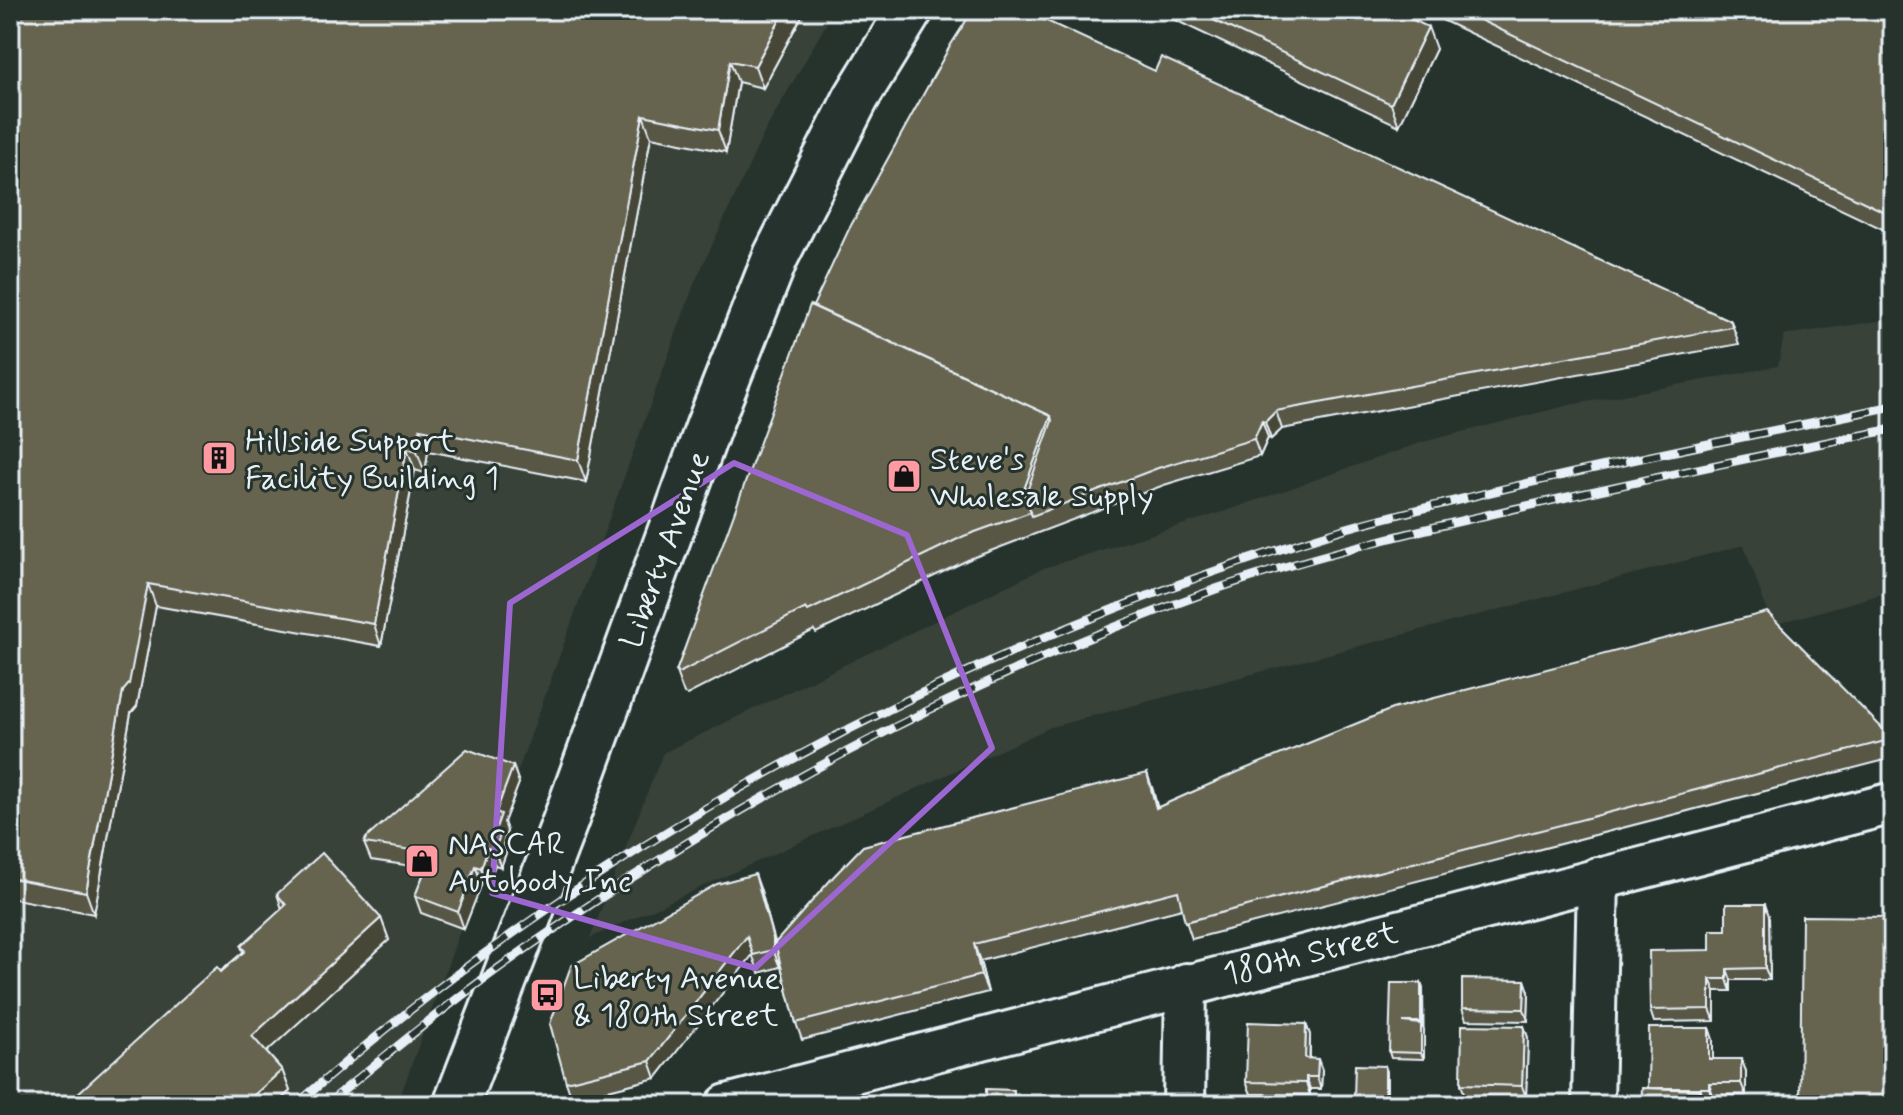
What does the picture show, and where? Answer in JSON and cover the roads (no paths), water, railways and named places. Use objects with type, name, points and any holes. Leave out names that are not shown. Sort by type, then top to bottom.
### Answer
[{"type":"main road","name":"Liberty Avenue","points":[[456,1105],[561,834],[722,391],[776,256],[856,98],[910,10]]},
{"type":"street","name":"180th Street","points":[[727,1105],[784,1098],[1186,984],[1893,803]]},
{"type":"street","points":[[1593,1105],[1598,878]]},
{"type":"street","points":[[1184,1105],[1186,984]]},
{"type":"railway","points":[[296,1105],[412,1008],[534,919],[660,836],[790,760],[925,692],[1063,630],[1203,575],[1347,528],[1616,464],[1893,406]]},
{"type":"railway","points":[[326,1105],[489,975],[660,860],[748,806],[839,756],[1024,665],[1216,589],[1332,553],[1527,506],[1893,429]]},
{"type":"place","name":"Hillside Support Facility Building 1","points":[[219,458]]},
{"type":"place","name":"Steve's Wholesale Supply","points":[[904,476]]},
{"type":"place","name":"NASCAR Autobody Inc","points":[[422,861]]},
{"type":"place","name":"Liberty Avenue & 180th Street","points":[[547,995]]}]
